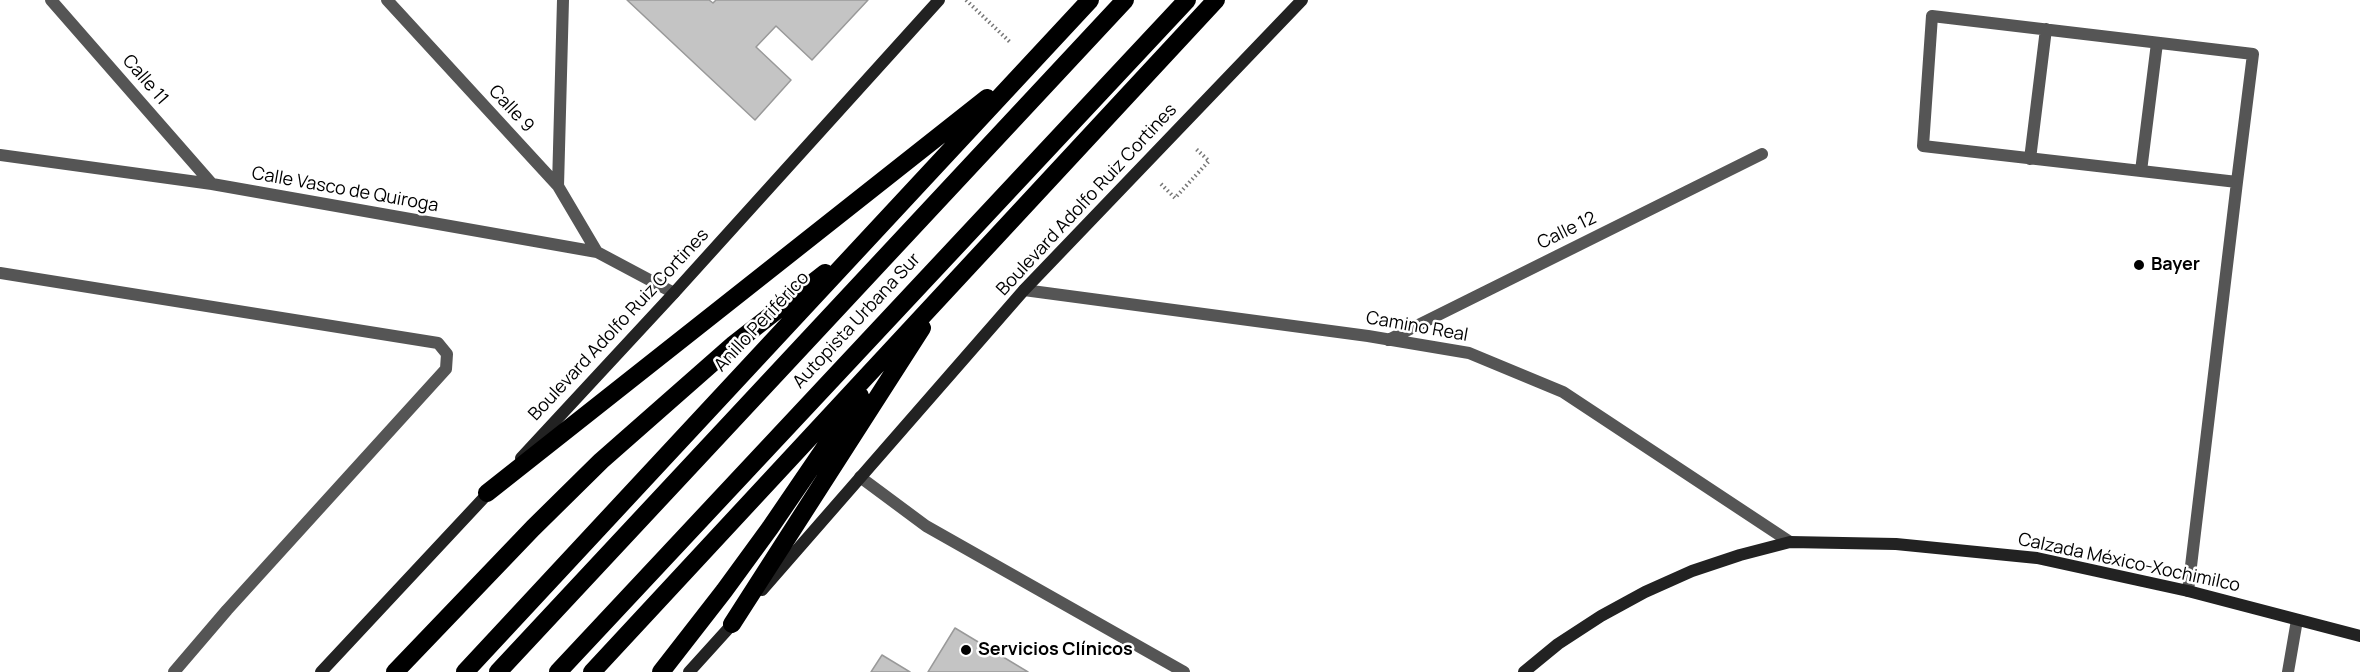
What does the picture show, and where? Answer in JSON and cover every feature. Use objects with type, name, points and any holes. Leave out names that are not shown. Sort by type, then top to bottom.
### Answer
[{"type":"highway","name":"Anillo Periférico","points":[[465,672],[1090,0]]},
{"type":"highway","name":"Autopista Urbana Sur","points":[[498,672],[1125,0]]},
{"type":"highway","name":"Autopista Urbana Sur","points":[[558,672],[1187,0]]},
{"type":"highway","points":[[592,672],[1216,0]]},
{"type":"highway","points":[[487,494],[1033,62]]},
{"type":"highway","points":[[395,672],[533,528],[667,402],[806,287],[879,233],[954,183]]},
{"type":"highway","points":[[661,672],[770,528],[977,223]]},
{"type":"highway","points":[[732,624],[947,290]]},
{"type":"main road","name":"Boulevard Adolfo Ruiz Cortines","points":[[321,672],[674,293],[939,0]]},
{"type":"main road","name":"Boulevard Adolfo Ruiz Cortines","points":[[689,672],[1024,290],[1302,0]]},
{"type":"main road","name":"Calzada México-Xochimilco","points":[[1524,672],[1558,644],[1600,616],[1646,592],[1692,571],[1790,542],[1896,544],[2037,558],[2188,591],[2360,636]]},
{"type":"street","name":"Calle 11","points":[[51,0],[212,184]]},
{"type":"street","name":"Calle 9","points":[[387,0],[558,186],[597,252]]},
{"type":"street","points":[[558,186],[563,0]]},
{"type":"street","points":[[2188,591],[2238,182],[2253,54],[1932,16],[1923,146],[2238,182]]},
{"type":"street","points":[[2030,159],[2046,29]]},
{"type":"street","points":[[2141,171],[2157,43]]},
{"type":"street","name":"Calle 12","points":[[1388,340],[1762,154]]},
{"type":"street","name":"Calle Vasco de Quiroga","points":[[0,155],[212,184],[597,252],[674,293]]},
{"type":"street","points":[[0,273],[438,343],[447,354],[446,369],[235,601],[174,672]]},
{"type":"street","name":"Camino Real","points":[[1024,290],[1469,353],[1563,392],[1790,542]]},
{"type":"street","points":[[860,477],[926,526],[1184,672]]},
{"type":"street","points":[[2288,672],[2297,620]]},
{"type":"path","points":[[1175,198],[1209,161]]},
{"type":"building","points":[[627,0],[709,0],[713,3],[716,0],[868,0],[812,60],[776,26],[756,47],[791,80],[755,120]]},
{"type":"building","name":"Servicios Clínicos","points":[[955,628],[1028,672],[928,672]]},
{"type":"building","points":[[882,655],[910,672],[871,672]]},
{"type":"place","name":"Bayer","points":[[2139,265]]},
{"type":"place","name":"Servicios Clínicos","points":[[966,650]]}]
